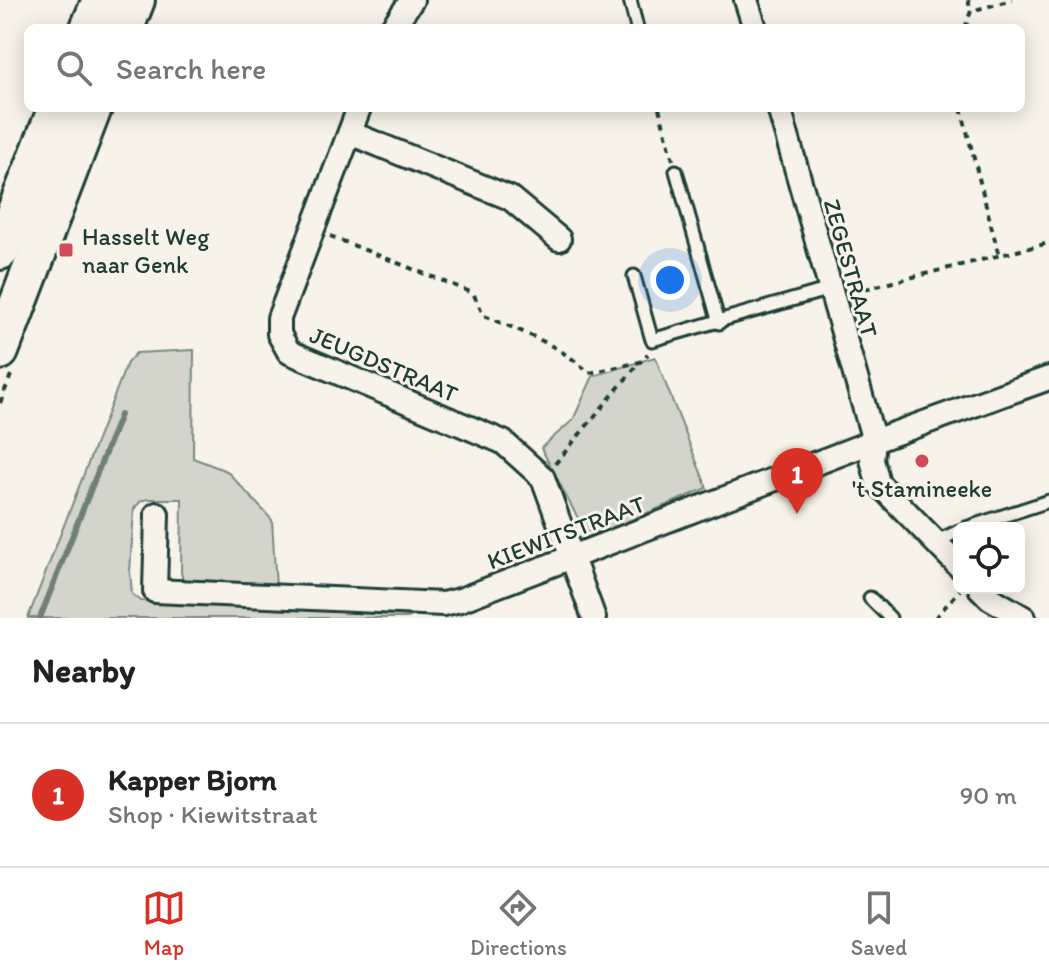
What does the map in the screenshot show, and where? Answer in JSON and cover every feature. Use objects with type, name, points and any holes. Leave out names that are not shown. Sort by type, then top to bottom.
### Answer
[{"type":"main road","points":[[91,24],[101,0]]},
{"type":"main road","points":[[127,24],[136,0]]},
{"type":"main road","points":[[0,251],[55,112]]},
{"type":"main road","points":[[0,351],[91,112]]},
{"type":"street","points":[[395,24],[412,0]]},
{"type":"street","points":[[746,0],[754,24]]},
{"type":"street","name":"JEUGDSTRAAT","points":[[358,112],[279,318],[279,334],[289,352],[503,442],[543,478],[594,618]]},
{"type":"street","name":"ZEGESTRAAT","points":[[780,112],[874,441],[872,460],[878,483],[953,560]]},
{"type":"street","points":[[350,133],[510,198],[559,239]]},
{"type":"street","name":"KIEWITSTRAAT","points":[[157,514],[155,591],[444,611],[874,441],[1049,378]]},
{"type":"street","points":[[986,594],[1024,618]]},
{"type":"lane","points":[[630,0],[636,24]]},
{"type":"lane","points":[[676,171],[719,323]]},
{"type":"lane","points":[[634,276],[652,340],[830,289]]},
{"type":"lane","points":[[984,522],[1049,501]]},
{"type":"lane","points":[[935,542],[953,534]]},
{"type":"lane","points":[[870,598],[890,618]]},
{"type":"path","points":[[966,24],[971,11],[968,0]]},
{"type":"path","points":[[971,11],[1012,0]]},
{"type":"path","points":[[660,112],[676,171]]},
{"type":"path","points":[[962,112],[999,256]]},
{"type":"path","points":[[313,229],[473,293],[484,316],[537,337],[589,373],[640,362]]},
{"type":"path","points":[[830,289],[854,293],[1049,243]]},
{"type":"path","points":[[543,478],[652,350],[652,340]]},
{"type":"path","points":[[935,618],[956,594]]},
{"type":"shaded area","points":[[194,350],[193,458],[227,471],[272,520],[276,588],[190,587],[183,581],[181,572],[182,499],[149,499],[141,501],[134,509],[130,571],[132,594],[141,601],[412,616],[28,618],[127,363],[136,353]]},
{"type":"shaded area","points":[[655,357],[707,488],[600,533],[587,531],[541,448],[573,420],[593,376]]},
{"type":"waterway","points":[[40,618],[120,415]]},
{"type":"place","name":"Hasselt Weg naar Genk","points":[[66,250]]},
{"type":"place","name":"'t Stamineeke","points":[[922,461]]},
{"type":"place","name":"Kapper Bjorn","points":[[797,514]]}]
